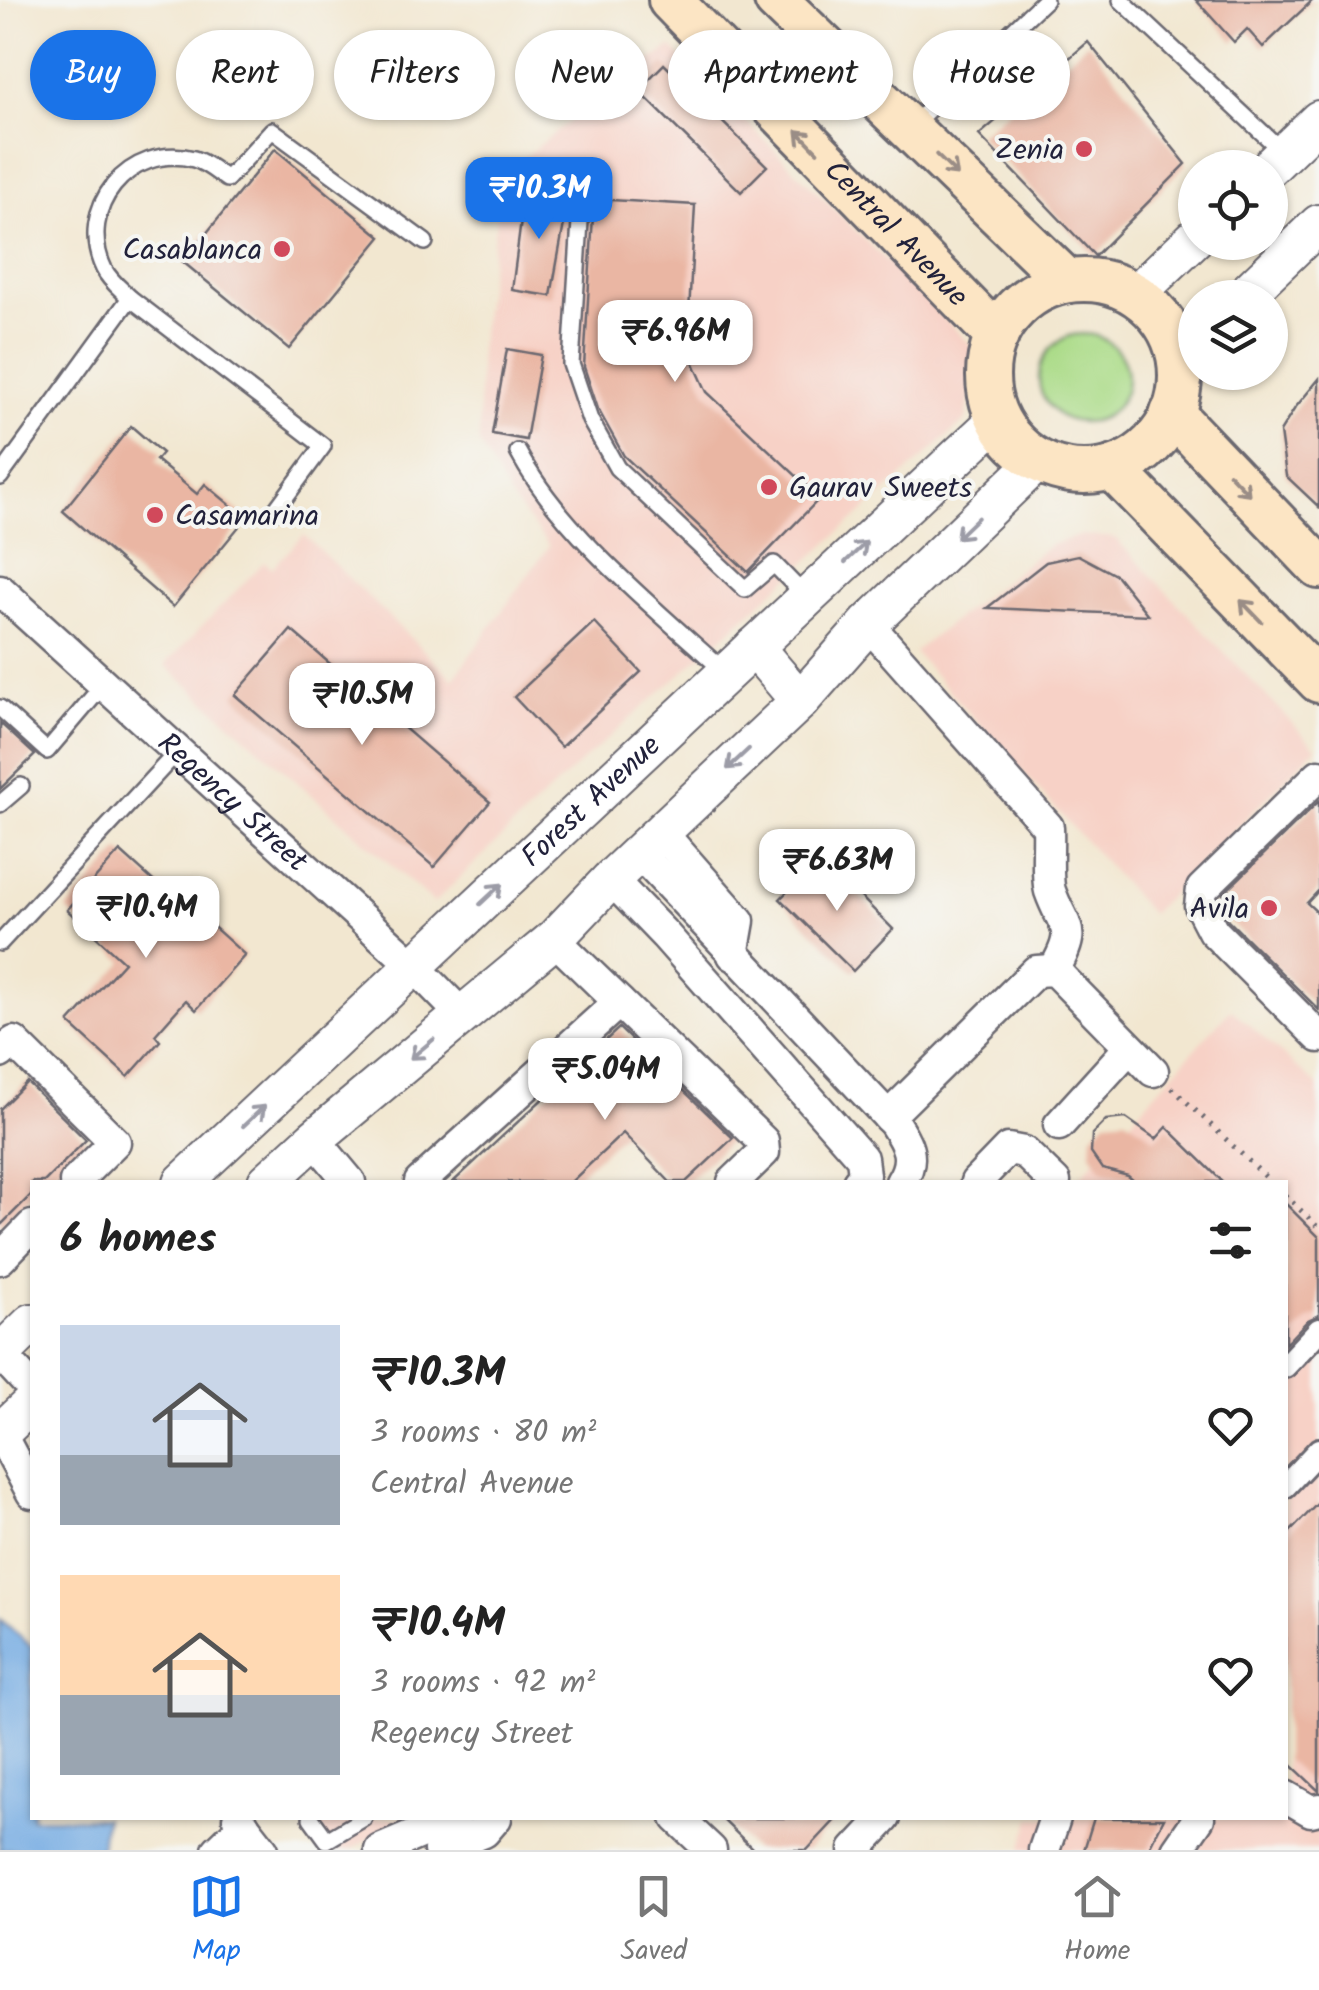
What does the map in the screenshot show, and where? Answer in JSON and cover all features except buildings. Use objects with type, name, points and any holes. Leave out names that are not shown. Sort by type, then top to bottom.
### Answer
[{"type":"main road","name":"Central Avenue","points":[[670,0],[997,336]]},
{"type":"main road","points":[[776,0],[1067,281]]},
{"type":"main road","points":[[1178,342],[1155,311],[1135,294],[1095,280],[1067,281],[1025,300],[1008,317],[997,336],[988,378],[998,419],[1022,450],[1074,472],[1112,468],[1148,447],[1172,413],[1178,385]]},
{"type":"main road","points":[[1172,413],[1319,568]]},
{"type":"main road","points":[[1112,468],[1319,681]]},
{"type":"street","points":[[1288,150],[1319,120]]},
{"type":"street","points":[[1261,280],[1319,224]]},
{"type":"street","points":[[1135,294],[1178,254]]},
{"type":"street","name":"Forest Avenue","points":[[184,1180],[998,419]]},
{"type":"street","points":[[269,1180],[554,938],[800,700],[868,624],[1038,460]]},
{"type":"street","name":"Regency Street","points":[[0,590],[414,966],[462,1015]]},
{"type":"street","points":[[868,624],[1048,828],[1049,888],[1068,926],[1066,949],[1054,970]]},
{"type":"street","points":[[754,646],[800,700]]},
{"type":"street","points":[[1319,774],[1202,890],[1200,906],[1213,932],[1319,1037]]},
{"type":"street","points":[[650,843],[739,922],[733,955],[888,1117],[909,1147],[908,1172],[902,1180]]},
{"type":"street","points":[[611,880],[862,1158],[864,1176],[860,1180]]},
{"type":"street","points":[[554,938],[763,1141],[764,1152],[735,1180]]},
{"type":"street","points":[[888,1117],[1036,971],[1054,970],[1154,1071]]},
{"type":"street","points":[[422,1180],[619,1002]]},
{"type":"street","points":[[0,1053],[14,1042],[114,1142],[77,1180]]},
{"type":"street","points":[[1059,1126],[1128,1048]]},
{"type":"street","points":[[314,1138],[348,1180]]},
{"type":"street","points":[[978,1180],[1008,1149],[1024,1152],[1054,1180]]},
{"type":"street","points":[[0,1259],[30,1228]]},
{"type":"street","points":[[30,1325],[0,1354],[30,1386]]},
{"type":"street","points":[[1288,1363],[1319,1330]]},
{"type":"street","points":[[30,1405],[0,1433],[30,1489]]},
{"type":"street","points":[[1288,1483],[1319,1450]]},
{"type":"street","points":[[1288,1798],[1310,1811],[1319,1808]]},
{"type":"street","points":[[380,1850],[450,1820]]},
{"type":"street","points":[[438,1850],[484,1832],[494,1820]]},
{"type":"street","points":[[679,1820],[711,1850]]},
{"type":"street","points":[[855,1850],[883,1820]]},
{"type":"street","points":[[1044,1850],[1054,1820]]},
{"type":"street","points":[[1177,1850],[1198,1820]]},
{"type":"street","points":[[218,1850],[241,1821],[263,1850]]},
{"type":"lane","points":[[908,128],[1046,0]]},
{"type":"lane","points":[[1121,0],[1267,150]]},
{"type":"lane","points":[[275,511],[323,446],[130,298],[104,271],[94,235],[102,199],[125,170],[160,156],[196,159],[227,179],[272,130],[425,242]]},
{"type":"lane","points":[[582,174],[572,364],[590,420],[617,468],[744,589],[774,564],[807,598]]},
{"type":"lane","points":[[0,477],[130,298]]},
{"type":"lane","points":[[518,452],[545,498],[726,673]]},
{"type":"lane","points":[[0,708],[46,751],[104,684]]},
{"type":"lane","points":[[0,943],[178,752]]},
{"type":"lane","points":[[0,804],[20,786]]},
{"type":"lane","points":[[312,1820],[327,1840],[361,1820]]},
{"type":"path","points":[[1154,1071],[1270,1180]]},
{"type":"path","points":[[1288,1199],[1319,1228]]},
{"type":"shaded area","points":[[668,49],[668,120],[744,120],[978,352],[966,420],[559,782],[434,903],[165,665],[264,562],[272,568],[304,535],[453,679],[549,546],[509,496],[479,443],[479,349],[502,175],[571,120],[648,120],[648,62]]},
{"type":"shaded area","points":[[1082,535],[1115,538],[1316,748],[1151,914],[914,652],[1050,545]]},
{"type":"shaded area","points":[[1231,1009],[1319,1087],[1319,1850],[1021,1850],[1030,1820],[1288,1820],[1288,1180],[1078,1179]]},
{"type":"shaded area","points":[[304,1820],[410,1820],[349,1850],[325,1850]]},
{"type":"green space","points":[[1074,334],[1092,334],[1108,341],[1120,353],[1127,378],[1120,403],[1108,415],[1092,422],[1074,422],[1058,415],[1046,403],[1039,387],[1039,369],[1046,353],[1058,341]]},
{"type":"water","points":[[0,1619],[30,1645],[30,1820],[105,1820],[100,1850],[0,1850]]},
{"type":"place","name":"Zenia","points":[[1084,149]]},
{"type":"place","name":"Casablanca","points":[[282,249]]},
{"type":"place","name":"Gaurav Sweets","points":[[769,487]]},
{"type":"place","name":"Casamarina","points":[[155,515]]},
{"type":"place","name":"Avila","points":[[1269,908]]}]
